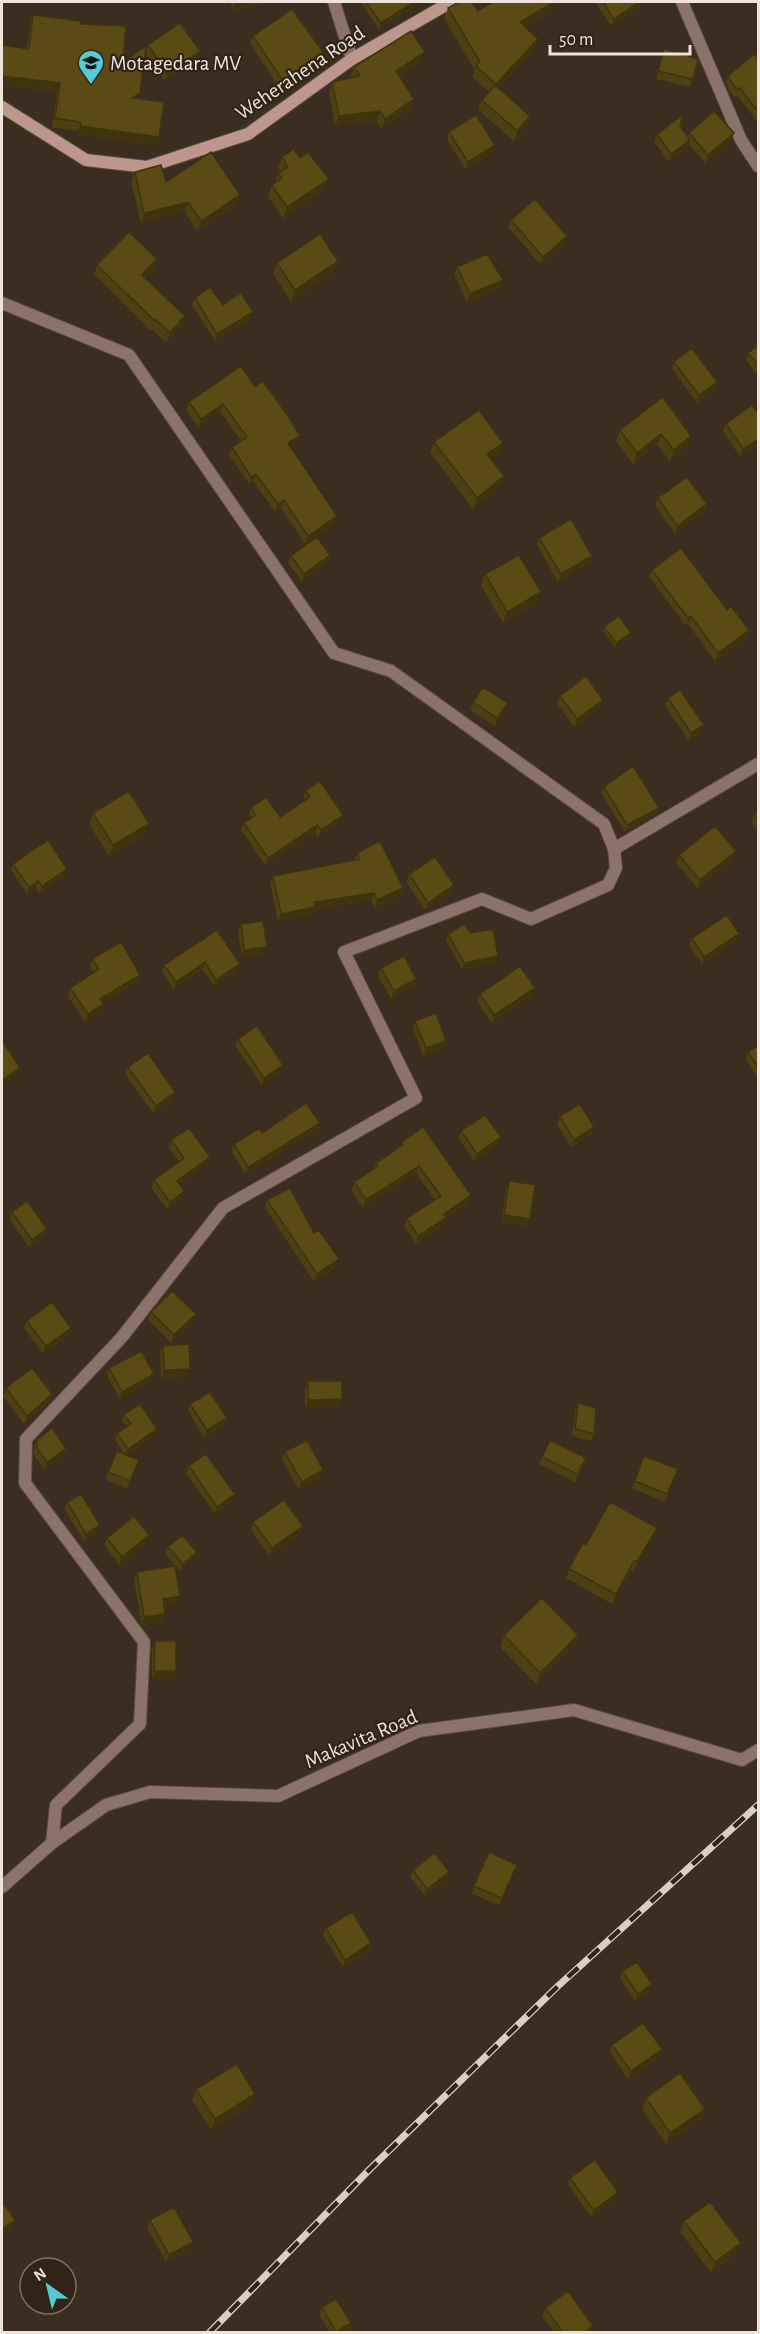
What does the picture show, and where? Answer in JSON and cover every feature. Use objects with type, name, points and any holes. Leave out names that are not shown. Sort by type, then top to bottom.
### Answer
[{"type":"main road","name":"Weherahena Road","points":[[2,107],[86,160],[147,167],[248,134],[352,59],[451,2]]},
{"type":"street","points":[[334,2],[352,59]]},
{"type":"street","points":[[682,2],[741,140],[759,166]]},
{"type":"street","points":[[2,303],[129,355],[334,653],[391,671],[604,824],[614,849],[616,868],[608,885],[531,919],[482,899],[344,952],[416,1098],[223,1208],[122,1337],[26,1439],[26,1483],[144,1642],[141,1724],[56,1805],[52,1842]]},
{"type":"street","points":[[614,849],[759,764]]},
{"type":"street","name":"Makavita Road","points":[[2,1887],[52,1842],[106,1805],[150,1792],[278,1796],[419,1731],[574,1710],[742,1760],[759,1750]]},
{"type":"building","points":[[366,2],[414,2],[381,23]]},
{"type":"building","points":[[459,2],[472,2],[478,11],[493,2],[554,2],[520,22],[538,39],[496,84],[476,66],[480,62],[448,8]]},
{"type":"building","points":[[603,2],[639,2],[614,19]]},
{"type":"building","points":[[292,9],[323,52],[283,81],[253,36]]},
{"type":"building","points":[[33,15],[81,21],[81,24],[126,26],[123,62],[146,46],[140,93],[132,98],[164,102],[159,137],[80,126],[81,122],[55,118],[60,83],[2,76],[2,45],[29,49]]},
{"type":"building","points":[[180,23],[200,51],[168,74],[148,45]]},
{"type":"building","points":[[411,31],[425,52],[396,71],[414,99],[385,119],[380,111],[339,116],[332,82],[360,76],[354,67]]},
{"type":"building","points":[[664,49],[698,59],[693,79],[658,71]]},
{"type":"building","points":[[754,54],[759,59],[759,113],[728,76]]},
{"type":"building","points":[[495,85],[530,116],[517,131],[482,100]]},
{"type":"building","points":[[714,111],[734,133],[708,155],[689,133]]},
{"type":"building","points":[[476,115],[495,145],[468,162],[449,132]]},
{"type":"building","points":[[683,115],[680,126],[690,140],[671,154],[657,134]]},
{"type":"building","points":[[294,149],[300,158],[308,152],[329,179],[287,207],[272,185],[282,178],[278,173],[288,167],[282,157]]},
{"type":"building","points":[[211,152],[240,195],[201,221],[188,202],[144,213],[135,172],[161,165],[166,182]]},
{"type":"building","points":[[535,199],[567,236],[543,257],[511,220]]},
{"type":"building","points":[[129,232],[157,259],[142,275],[185,316],[170,333],[97,265]]},
{"type":"building","points":[[320,234],[338,261],[295,290],[277,263]]},
{"type":"building","points":[[487,254],[503,280],[470,294],[457,267]]},
{"type":"building","points":[[210,287],[223,305],[241,293],[253,312],[217,334],[195,298]]},
{"type":"building","points":[[759,345],[759,366],[748,353]]},
{"type":"building","points":[[692,348],[717,382],[699,395],[674,362]]},
{"type":"building","points":[[241,366],[255,387],[263,381],[288,416],[300,436],[288,443],[337,516],[308,536],[284,500],[278,504],[256,474],[251,477],[232,447],[247,437],[223,404],[201,419],[189,402]]},
{"type":"building","points":[[663,397],[691,436],[674,450],[661,434],[637,453],[620,430]]},
{"type":"building","points":[[752,405],[759,414],[759,439],[743,449],[726,424]]},
{"type":"building","points":[[479,410],[503,443],[487,454],[504,476],[477,498],[434,442]]},
{"type":"building","points":[[687,477],[707,504],[677,526],[658,498]]},
{"type":"building","points":[[571,519],[592,556],[561,574],[539,538]]},
{"type":"building","points":[[317,537],[330,555],[304,574],[291,556]]},
{"type":"building","points":[[681,548],[727,610],[731,606],[749,630],[718,653],[691,616],[688,618],[652,570]]},
{"type":"building","points":[[519,555],[541,592],[507,612],[485,574]]},
{"type":"building","points":[[619,616],[631,633],[616,643],[604,627]]},
{"type":"building","points":[[586,676],[603,700],[577,719],[560,696]]},
{"type":"building","points":[[483,687],[508,703],[497,718],[473,702]]},
{"type":"building","points":[[680,690],[704,725],[691,733],[668,698]]},
{"type":"building","points":[[633,766],[659,808],[627,825],[604,787]]},
{"type":"building","points":[[320,781],[343,815],[321,830],[317,825],[268,858],[244,823],[256,815],[251,808],[266,797],[280,817],[310,797],[306,791]]},
{"type":"building","points":[[129,791],[149,824],[113,845],[93,813]]},
{"type":"building","points":[[759,811],[759,821],[754,814]]},
{"type":"building","points":[[715,826],[736,851],[700,880],[679,855]]},
{"type":"building","points":[[48,840],[67,869],[42,886],[38,881],[29,887],[13,864]]},
{"type":"building","points":[[380,841],[403,888],[377,900],[374,893],[314,902],[315,907],[281,914],[273,876],[360,859],[357,853]]},
{"type":"building","points":[[435,857],[454,885],[428,903],[409,874]]},
{"type":"building","points":[[727,915],[739,934],[704,957],[692,938]]},
{"type":"building","points":[[263,921],[267,947],[244,950],[241,924]]},
{"type":"building","points":[[464,924],[470,933],[493,929],[498,956],[464,963],[448,934]]},
{"type":"building","points":[[217,930],[240,964],[216,980],[205,962],[176,982],[164,965]]},
{"type":"building","points":[[121,942],[140,975],[100,999],[103,1004],[88,1014],[70,988],[99,969],[92,959]]},
{"type":"building","points":[[404,956],[416,979],[394,991],[381,968]]},
{"type":"building","points":[[520,966],[535,988],[494,1015],[480,994]]},
{"type":"building","points":[[436,1013],[446,1041],[426,1048],[415,1021]]},
{"type":"building","points":[[257,1026],[283,1065],[264,1078],[238,1039]]},
{"type":"building","points":[[2,1040],[20,1068],[2,1080]]},
{"type":"building","points":[[759,1045],[759,1068],[748,1052]]},
{"type":"building","points":[[148,1053],[175,1092],[156,1106],[128,1067]]},
{"type":"building","points":[[306,1103],[320,1123],[248,1167],[234,1144],[260,1128],[262,1133]]},
{"type":"building","points":[[580,1104],[594,1127],[574,1140],[560,1116]]},
{"type":"building","points":[[485,1115],[501,1137],[477,1154],[461,1131]]},
{"type":"building","points":[[423,1127],[471,1195],[444,1214],[446,1218],[418,1236],[407,1218],[441,1196],[419,1166],[366,1200],[354,1182],[378,1166],[376,1163],[403,1145],[402,1142]]},
{"type":"building","points":[[189,1128],[210,1157],[177,1181],[184,1191],[170,1202],[154,1180],[184,1158],[171,1140]]},
{"type":"building","points":[[509,1181],[535,1185],[530,1219],[504,1215]]},
{"type":"building","points":[[290,1188],[314,1233],[319,1230],[339,1259],[317,1274],[267,1200]]},
{"type":"building","points":[[27,1201],[47,1229],[32,1240],[12,1212]]},
{"type":"building","points":[[172,1291],[196,1314],[174,1335],[151,1312]]},
{"type":"building","points":[[52,1302],[71,1328],[46,1346],[27,1321]]},
{"type":"building","points":[[189,1344],[190,1369],[164,1370],[163,1346]]},
{"type":"building","points":[[141,1351],[154,1374],[122,1392],[109,1368]]},
{"type":"building","points":[[32,1368],[52,1394],[27,1416],[6,1388]]},
{"type":"building","points":[[308,1381],[342,1381],[342,1399],[308,1400]]},
{"type":"building","points":[[210,1392],[227,1418],[207,1430],[190,1404]]},
{"type":"building","points":[[578,1403],[596,1408],[594,1434],[575,1429]]},
{"type":"building","points":[[140,1404],[157,1429],[128,1449],[117,1433],[131,1424],[124,1414]]},
{"type":"building","points":[[52,1428],[66,1449],[47,1462],[37,1448],[37,1440]]},
{"type":"building","points":[[307,1440],[323,1470],[302,1482],[285,1452]]},
{"type":"building","points":[[550,1440],[586,1458],[577,1474],[542,1457]]},
{"type":"building","points":[[117,1451],[139,1460],[130,1481],[108,1472]]},
{"type":"building","points":[[206,1454],[235,1494],[217,1507],[189,1466]]},
{"type":"building","points":[[644,1456],[678,1469],[667,1494],[635,1481]]},
{"type":"building","points":[[81,1494],[100,1525],[86,1534],[67,1502]]},
{"type":"building","points":[[284,1500],[303,1526],[272,1548],[253,1522]]},
{"type":"building","points":[[610,1502],[657,1528],[637,1562],[634,1561],[616,1594],[569,1569],[583,1543],[586,1545]]},
{"type":"building","points":[[134,1516],[149,1535],[122,1557],[107,1538]]},
{"type":"building","points":[[182,1535],[197,1552],[183,1564],[168,1547]]},
{"type":"building","points":[[175,1566],[180,1596],[163,1599],[165,1614],[144,1617],[137,1572]]},
{"type":"building","points":[[542,1598],[578,1635],[540,1673],[504,1635]]},
{"type":"building","points":[[155,1641],[176,1641],[176,1671],[154,1671]]},
{"type":"building","points":[[489,1852],[517,1865],[502,1898],[474,1886]]},
{"type":"building","points":[[435,1853],[449,1872],[427,1889],[413,1870]]},
{"type":"building","points":[[352,1912],[371,1943],[345,1960],[326,1928]]},
{"type":"building","points":[[637,1962],[652,1984],[638,1994],[622,1971]]},
{"type":"building","points":[[643,2023],[662,2049],[631,2071],[612,2045]]},
{"type":"building","points":[[237,2064],[255,2094],[215,2119],[196,2089]]},
{"type":"building","points":[[680,2073],[705,2109],[670,2133],[646,2098]]},
{"type":"building","points":[[595,2160],[618,2192],[594,2210],[570,2178]]},
{"type":"building","points":[[2,2201],[15,2220],[2,2229]]},
{"type":"building","points":[[710,2202],[741,2243],[715,2262],[684,2221]]},
{"type":"building","points":[[174,2207],[193,2242],[169,2255],[150,2220]]},
{"type":"building","points":[[568,2291],[593,2326],[585,2332],[563,2332],[545,2308]]},
{"type":"building","points":[[336,2299],[351,2323],[336,2332],[322,2307]]},
{"type":"railway","points":[[210,2332],[370,2169],[558,1986],[758,1805]]},
{"type":"place","name":"Motagedara MV","points":[[91,86]]}]
